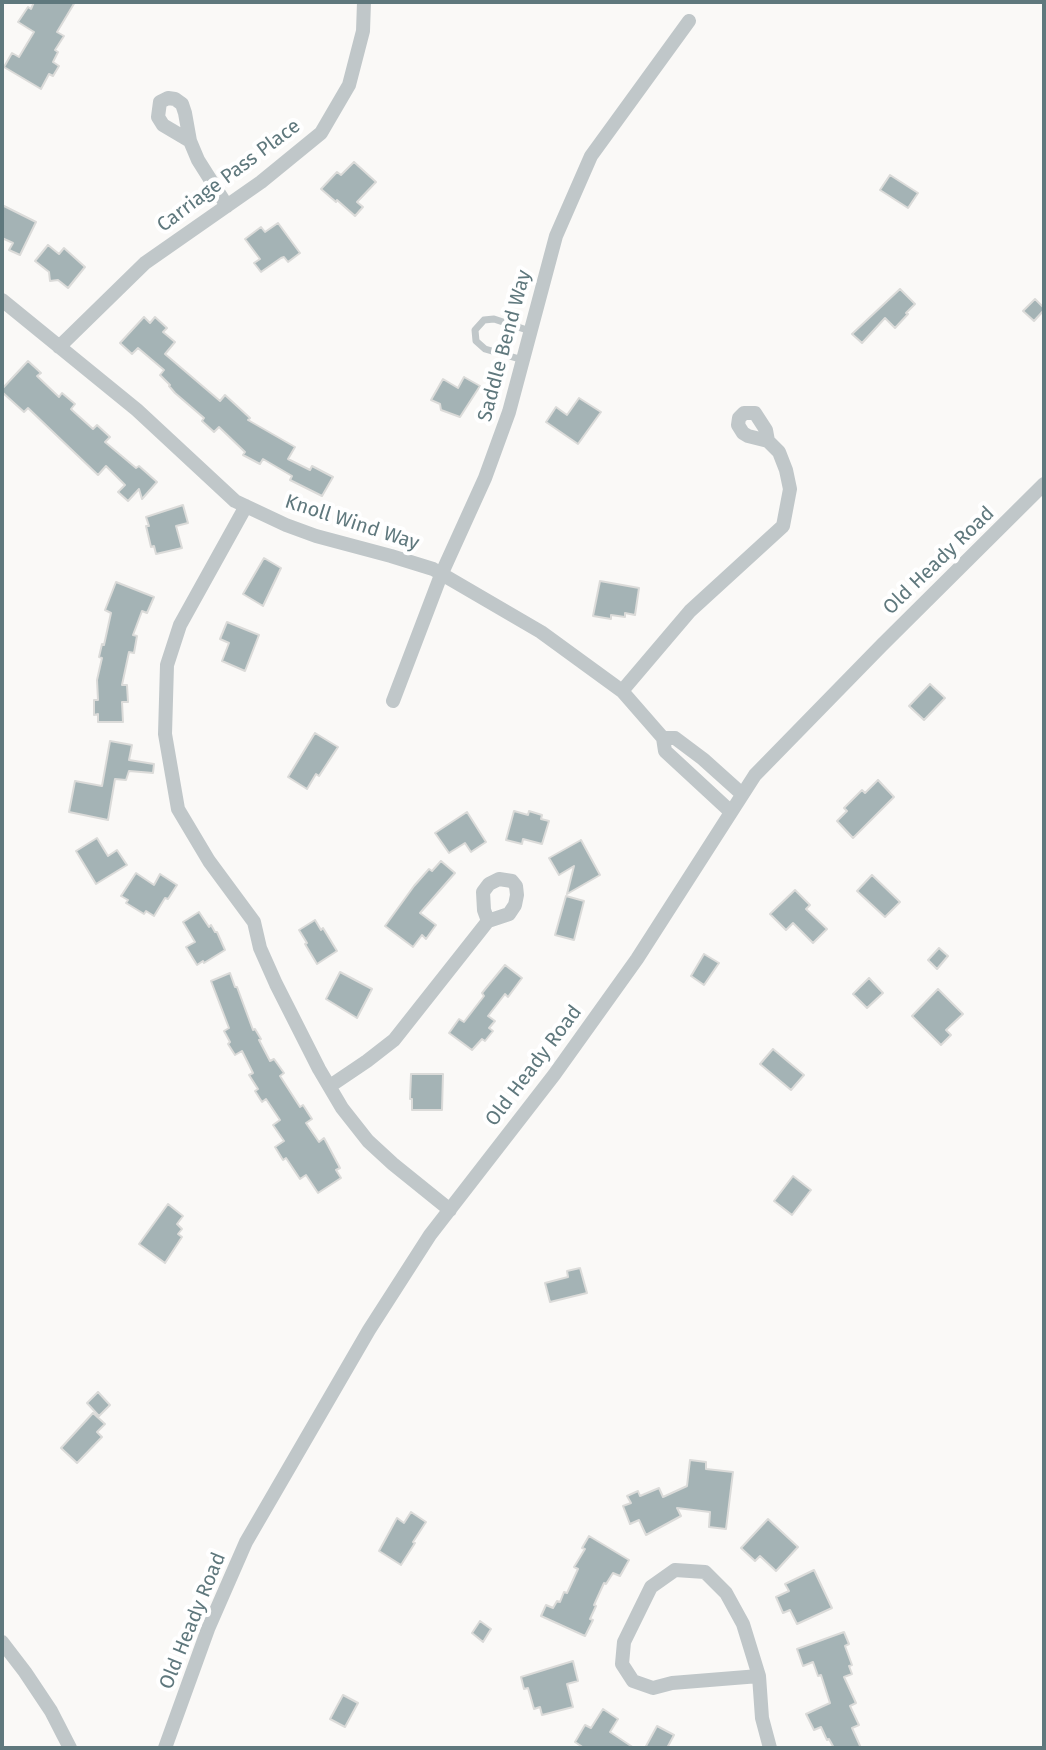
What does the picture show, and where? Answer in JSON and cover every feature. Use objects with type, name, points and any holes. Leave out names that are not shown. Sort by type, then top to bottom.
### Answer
[{"type":"street","name":"Carriage Pass Place","points":[[59,347],[145,263],[261,182],[321,133],[349,85],[363,31],[364,2]]},
{"type":"street","name":"Saddle Bend Way","points":[[393,701],[509,412],[556,236],[591,156],[689,21]]},
{"type":"street","points":[[190,141],[198,160],[227,206]]},
{"type":"street","name":"Knoll Wind Way","points":[[2,300],[137,410],[235,501],[306,533],[433,569],[541,632],[622,691],[663,738],[665,751],[731,812]]},
{"type":"street","points":[[622,691],[690,611],[783,526],[790,489],[779,452],[768,441]]},
{"type":"street","name":"Old Heady Road","points":[[165,1748],[208,1629],[246,1542],[409,1265],[554,1075],[637,959],[755,775],[1044,484]]},
{"type":"street","points":[[246,506],[180,625],[167,665],[165,734],[178,809],[209,861],[254,922],[260,948],[276,984],[342,1108],[368,1141],[450,1210]]},
{"type":"street","name":"Knoll Wind Way","points":[[663,738],[675,738],[742,794]]},
{"type":"street","points":[[330,1086],[394,1040],[488,921]]},
{"type":"street","points":[[759,1676],[672,1683],[653,1688],[633,1681],[622,1664],[624,1642],[651,1587],[675,1570],[705,1572],[726,1593],[743,1624],[759,1676],[762,1718],[770,1748]]},
{"type":"street","points":[[2,1642],[51,1711],[70,1748]]},
{"type":"lane","points":[[523,360],[485,349],[476,341],[475,330],[484,320],[494,319],[530,331]]},
{"type":"building","points":[[34,2],[75,2],[57,32],[64,36],[55,50],[58,52],[53,62],[59,66],[53,76],[49,74],[41,89],[4,67],[12,53],[19,57],[34,32],[18,22]]},
{"type":"building","points":[[354,162],[376,182],[357,202],[363,207],[355,216],[321,189],[337,172],[341,175]]},
{"type":"building","points":[[890,175],[918,193],[908,208],[880,190]]},
{"type":"building","points":[[2,205],[36,222],[20,255],[9,250],[13,243],[2,238]]},
{"type":"building","points":[[278,223],[300,253],[288,262],[281,258],[261,272],[254,263],[260,259],[245,239],[261,227],[265,232]]},
{"type":"building","points":[[48,245],[59,254],[64,248],[85,267],[68,288],[58,280],[50,281],[49,272],[35,261]]},
{"type":"building","points":[[900,289],[915,304],[908,314],[895,328],[885,318],[862,343],[852,334]]},
{"type":"building","points":[[1035,299],[1044,310],[1034,321],[1023,311]]},
{"type":"building","points":[[144,317],[150,323],[155,317],[167,328],[163,332],[175,342],[165,354],[220,401],[225,395],[250,418],[248,420],[295,447],[288,459],[310,470],[312,466],[333,477],[322,496],[290,480],[292,476],[263,459],[260,464],[243,455],[245,452],[219,427],[214,432],[202,421],[204,418],[175,393],[160,375],[164,370],[138,348],[132,354],[120,343]]},
{"type":"building","points":[[28,361],[41,373],[37,376],[59,397],[62,393],[75,404],[71,409],[73,411],[93,429],[97,425],[110,437],[105,442],[157,482],[142,499],[139,489],[128,501],[118,492],[125,485],[106,466],[98,475],[28,408],[24,412],[2,392]]},
{"type":"building","points":[[464,377],[480,386],[460,417],[441,410],[440,404],[431,400],[443,379],[458,388]]},
{"type":"building","points":[[579,398],[601,412],[578,444],[546,422],[556,407],[567,415]]},
{"type":"building","points":[[183,505],[188,523],[176,526],[182,548],[156,554],[154,546],[151,547],[146,517]]},
{"type":"building","points":[[264,558],[281,568],[263,606],[243,594]]},
{"type":"building","points":[[600,581],[639,588],[635,615],[611,615],[611,619],[593,616]]},
{"type":"building","points":[[116,582],[154,597],[147,613],[142,611],[133,635],[137,636],[134,653],[129,652],[122,685],[127,685],[128,702],[122,702],[123,722],[98,722],[98,714],[94,715],[94,700],[98,700],[97,680],[102,658],[99,657],[111,613],[105,610]]},
{"type":"building","points":[[227,622],[259,635],[245,671],[222,661],[229,643],[220,639]]},
{"type":"building","points":[[930,684],[945,698],[924,720],[909,706]]},
{"type":"building","points":[[315,733],[338,747],[307,789],[288,777]]},
{"type":"building","points":[[110,741],[132,745],[129,760],[154,764],[153,773],[129,771],[126,780],[115,779],[108,820],[69,812],[75,781],[102,786]]},
{"type":"building","points":[[878,780],[894,797],[853,838],[837,821],[847,811],[844,808],[862,790],[865,793]]},
{"type":"building","points":[[514,811],[528,815],[529,811],[549,821],[542,844],[523,839],[522,844],[506,840]]},
{"type":"building","points":[[467,812],[486,842],[471,852],[465,843],[449,853],[435,833]]},
{"type":"building","points":[[97,838],[108,856],[117,850],[127,865],[96,884],[76,851]]},
{"type":"building","points":[[581,840],[600,875],[567,894],[574,866],[559,875],[549,858]]},
{"type":"building","points":[[441,861],[455,873],[420,913],[436,925],[426,939],[422,935],[413,947],[385,926],[414,886]]},
{"type":"building","points":[[136,873],[154,885],[160,874],[177,885],[154,916],[146,911],[144,914],[126,903],[128,900],[121,896]]},
{"type":"building","points":[[872,875],[900,902],[885,917],[857,891]]},
{"type":"building","points":[[795,890],[810,905],[806,909],[827,929],[813,943],[793,923],[786,930],[770,914]]},
{"type":"building","points":[[566,896],[584,901],[574,940],[555,935]]},
{"type":"building","points":[[199,912],[209,927],[211,925],[217,932],[225,950],[197,965],[186,947],[195,942],[183,922]]},
{"type":"building","points":[[315,920],[337,951],[317,964],[299,930]]},
{"type":"building","points":[[939,948],[948,956],[937,969],[928,960]]},
{"type":"building","points":[[704,954],[719,963],[704,985],[691,976]]},
{"type":"building","points":[[505,965],[522,978],[488,1016],[495,1021],[489,1028],[493,1031],[472,1050],[449,1033],[459,1019],[464,1022]]},
{"type":"building","points":[[340,972],[372,989],[357,1018],[326,999]]},
{"type":"building","points":[[230,973],[253,1030],[261,1039],[270,1061],[274,1059],[284,1073],[280,1076],[300,1107],[303,1105],[312,1119],[306,1123],[319,1142],[324,1138],[340,1168],[336,1170],[341,1178],[318,1193],[306,1175],[300,1179],[275,1147],[284,1141],[273,1125],[280,1120],[266,1099],[262,1102],[255,1091],[258,1089],[249,1075],[253,1073],[242,1051],[235,1055],[228,1044],[230,1042],[224,1031],[229,1028],[211,981]]},
{"type":"building","points":[[869,978],[883,993],[867,1008],[853,994]]},
{"type":"building","points":[[938,989],[963,1014],[946,1030],[951,1035],[941,1045],[912,1016]]},
{"type":"building","points":[[773,1049],[804,1075],[791,1090],[760,1064]]},
{"type":"building","points":[[411,1074],[443,1074],[442,1110],[412,1110]]},
{"type":"building","points":[[793,1176],[811,1190],[792,1215],[774,1201]]},
{"type":"building","points":[[168,1204],[183,1216],[177,1224],[182,1229],[178,1234],[182,1237],[165,1263],[139,1244]]},
{"type":"building","points":[[580,1268],[587,1293],[550,1302],[545,1283],[568,1277],[567,1271]]},
{"type":"building","points":[[98,1392],[110,1405],[99,1416],[87,1403]]},
{"type":"building","points":[[93,1413],[105,1424],[97,1432],[102,1437],[77,1463],[61,1448]]},
{"type":"building","points":[[690,1460],[706,1462],[706,1469],[733,1472],[726,1529],[709,1527],[710,1512],[677,1508],[681,1516],[646,1535],[639,1520],[630,1524],[623,1506],[631,1503],[627,1496],[638,1491],[640,1496],[659,1488],[663,1497],[687,1486]]},
{"type":"building","points":[[411,1512],[426,1522],[401,1565],[379,1551],[397,1518],[404,1523]]},
{"type":"building","points":[[768,1519],[798,1547],[776,1571],[760,1556],[755,1561],[741,1548]]},
{"type":"building","points":[[589,1536],[629,1560],[620,1576],[613,1573],[604,1583],[585,1636],[541,1616],[546,1605],[553,1608],[564,1592],[567,1593],[578,1569],[574,1567]]},
{"type":"building","points":[[814,1570],[832,1608],[797,1624],[790,1610],[783,1613],[776,1597],[789,1591],[785,1584]]},
{"type":"building","points":[[480,1621],[491,1629],[483,1642],[472,1633]]},
{"type":"building","points":[[844,1632],[849,1644],[845,1646],[852,1674],[844,1677],[856,1703],[850,1706],[859,1725],[852,1728],[861,1748],[834,1748],[821,1727],[814,1730],[806,1714],[830,1703],[821,1675],[818,1676],[813,1662],[803,1666],[797,1649]]},
{"type":"building","points":[[573,1661],[578,1681],[567,1684],[573,1707],[542,1715],[540,1707],[534,1709],[521,1677]]},
{"type":"building","points":[[343,1695],[358,1703],[345,1727],[330,1719]]},
{"type":"building","points":[[603,1709],[618,1719],[610,1732],[634,1748],[584,1748],[575,1742],[585,1725],[591,1728]]},
{"type":"building","points":[[657,1726],[674,1735],[667,1748],[645,1748]]}]
